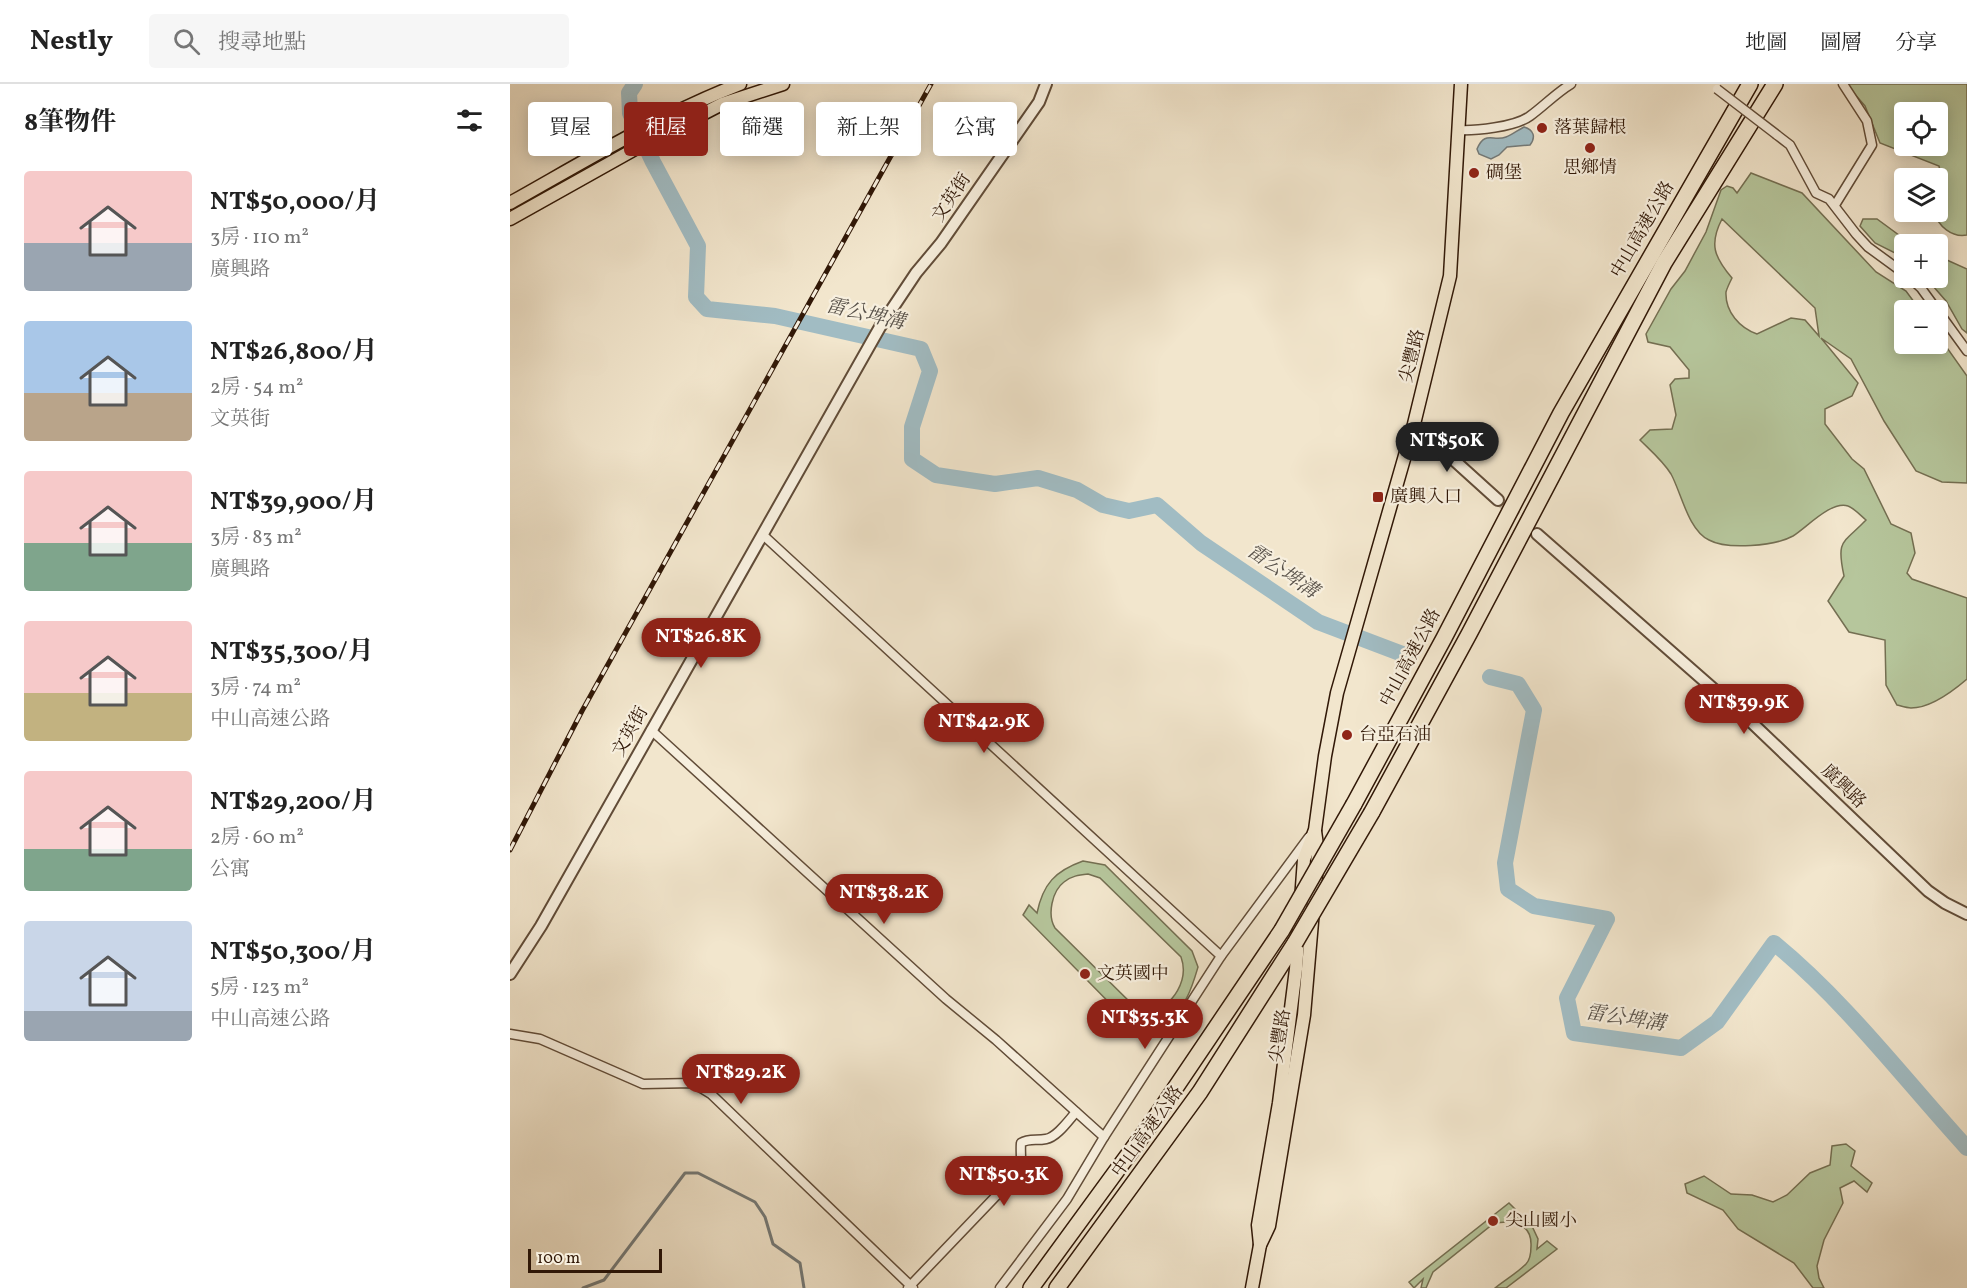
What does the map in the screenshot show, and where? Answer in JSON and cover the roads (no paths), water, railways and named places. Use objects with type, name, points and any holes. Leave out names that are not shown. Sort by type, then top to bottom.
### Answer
[{"type":"highway","name":"中山高速公路","points":[[1031,1288],[1153,1121],[1282,930],[1354,804],[1444,638],[1561,413],[1750,84]]},
{"type":"highway","name":"中山高速公路","points":[[1057,1288],[1200,1092],[1295,943],[1372,812],[1469,634],[1664,262],[1775,84]]},
{"type":"main road","points":[[697,102],[707,97],[735,90],[783,84]]},
{"type":"main road","name":"尖豐路","points":[[1252,1288],[1260,1245],[1258,1225],[1279,1102],[1296,969],[1305,859],[1315,830],[1325,756],[1337,693],[1414,424],[1450,276],[1461,84]]},
{"type":"main road","points":[[708,108],[735,90]]},
{"type":"main road","points":[[510,202],[624,147]]},
{"type":"main road","points":[[510,219],[624,148]]},
{"type":"street","name":"文英街","points":[[510,974],[541,926],[867,348],[916,273],[941,243],[1039,102],[1046,84]]},
{"type":"street","points":[[1457,130],[1474,131],[1529,117],[1570,84]]},
{"type":"street","points":[[1835,205],[1872,145],[1867,121],[1843,84]]},
{"type":"street","points":[[1713,87],[1790,145],[1816,193],[1829,199],[1868,247],[1894,266]]},
{"type":"street","points":[[1948,325],[1967,351]]},
{"type":"street","points":[[1414,424],[1498,500]]},
{"type":"street","name":"廣興路","points":[[1537,534],[1750,720],[1928,891],[1967,914]]},
{"type":"street","points":[[763,535],[1221,956]]},
{"type":"street","points":[[651,730],[946,999],[996,1040],[1104,1137]]},
{"type":"street","points":[[1000,1288],[1067,1198],[1221,956],[1315,830]]},
{"type":"street","points":[[510,1034],[540,1039],[643,1084],[693,1083],[711,1094],[911,1288],[1018,1173],[1022,1165],[1021,1143],[1026,1140],[1047,1139],[1054,1135],[1076,1112]]},
{"type":"water","points":[[1524,127],[1533,134],[1530,145],[1507,147],[1491,159],[1479,154],[1477,149],[1486,138],[1506,137]]},
{"type":"waterway","name":"雷公埤溝","points":[[635,84],[629,93],[630,113],[653,162],[698,246],[696,297],[707,309],[775,316],[921,349],[930,371],[912,427],[912,459],[936,475],[995,484],[1038,478],[1077,490],[1103,505],[1129,511],[1157,505],[1201,543],[1318,622],[1405,655]]},
{"type":"waterway","name":"雷公埤溝","points":[[1490,677],[1518,684],[1534,710],[1505,863],[1508,889],[1534,906],[1607,919],[1567,998],[1574,1033],[1681,1048],[1717,1022],[1774,943],[1801,966],[1851,1016],[1967,1148]]},
{"type":"waterway","points":[[583,1288],[604,1280],[685,1173],[698,1173],[755,1202],[765,1217],[773,1244],[800,1263],[804,1288]]},
{"type":"tunnel","points":[[1498,500],[1532,529]]},
{"type":"railway","points":[[510,850],[582,711],[931,84]]},
{"type":"place","name":"落葉歸根","points":[[1542,128]]},
{"type":"place","name":"思鄉情","points":[[1590,148]]},
{"type":"place","name":"碉堡","points":[[1474,173]]},
{"type":"place","name":"廣興入口","points":[[1378,497]]},
{"type":"place","name":"台亞石油","points":[[1347,735]]},
{"type":"place","name":"文英國中","points":[[1085,974]]},
{"type":"place","name":"尖山國小","points":[[1493,1221]]}]
